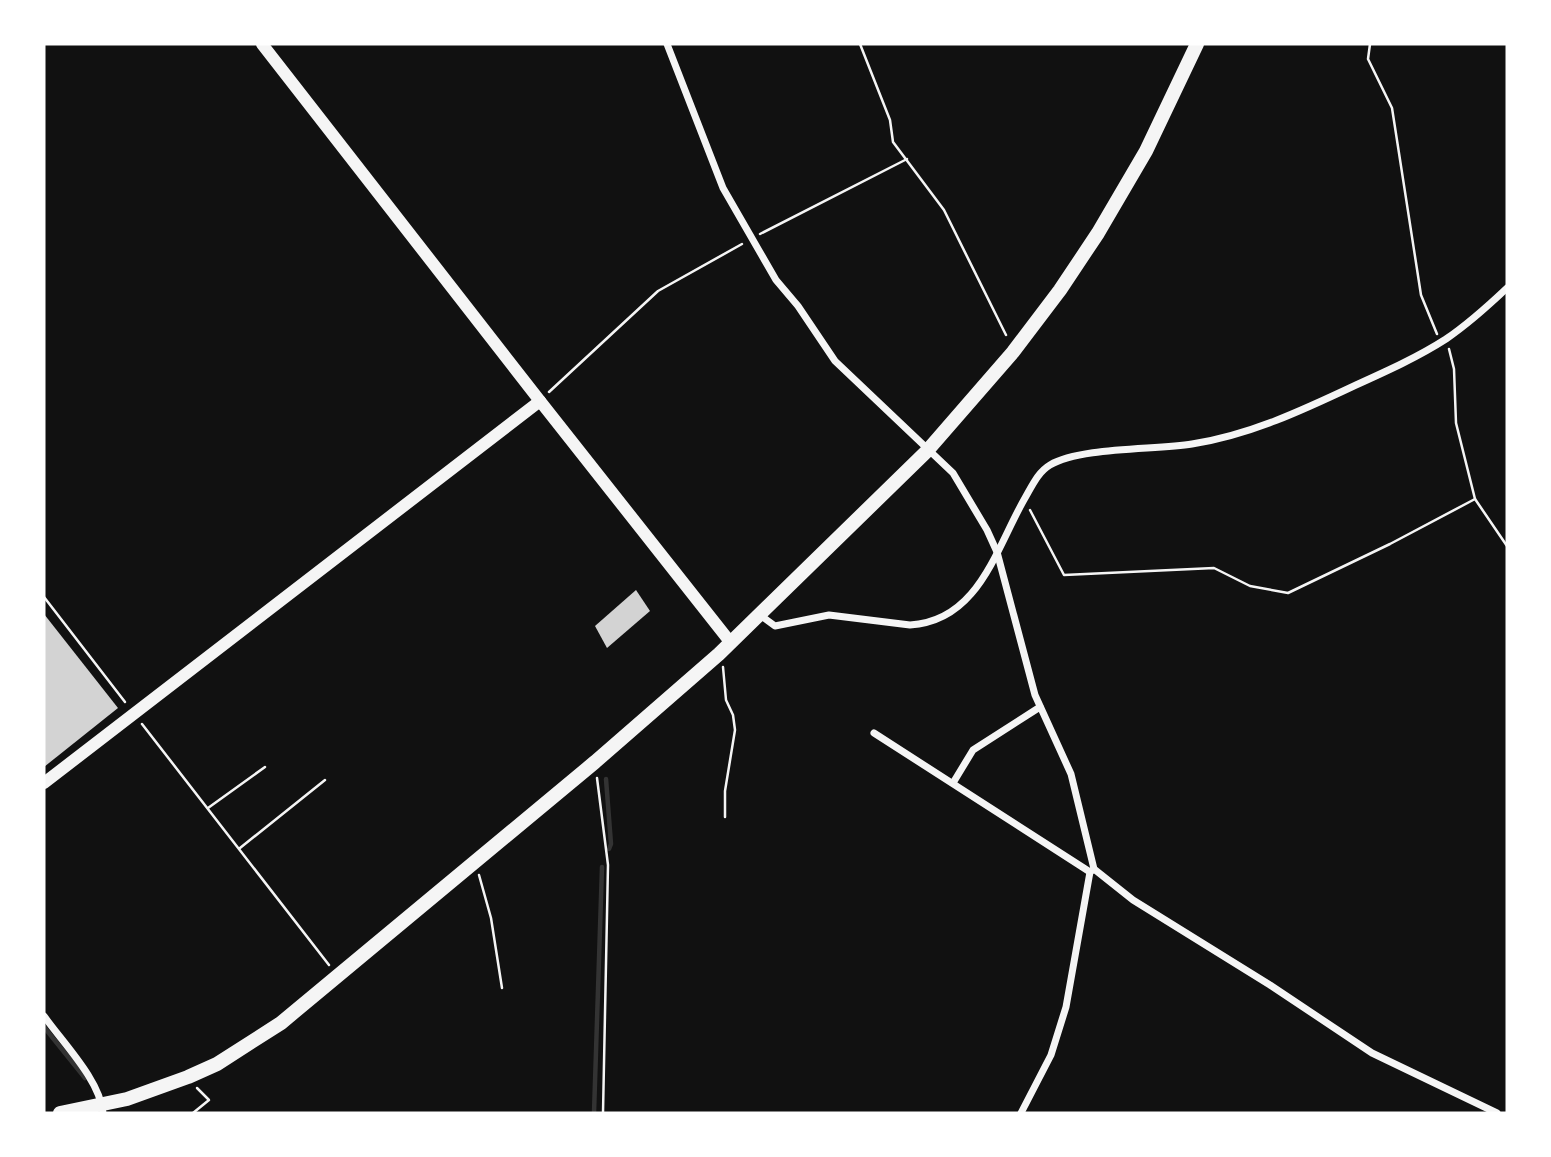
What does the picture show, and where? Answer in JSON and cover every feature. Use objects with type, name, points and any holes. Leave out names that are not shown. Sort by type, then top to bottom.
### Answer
[{"type":"main road","points":[[60,1113],[102,1109],[188,1077],[217,1064],[281,1023],[595,762],[731,643],[927,451],[1013,352],[1060,290],[1098,233],[1146,151],[1198,44]]},
{"type":"street","points":[[262,44],[731,643]]},
{"type":"street","points":[[667,44],[723,188],[776,280],[798,306],[835,361],[953,473],[987,530],[997,552],[1041,707],[1071,774],[1092,870],[1063,1018],[1051,1055],[1021,1113]]},
{"type":"street","points":[[760,615],[775,626],[829,615],[887,624],[922,624],[943,617],[969,597],[989,572],[1024,499],[1047,467],[1060,460],[1088,454],[1191,444],[1234,436],[1275,422],[1406,361],[1444,340],[1507,288]]},
{"type":"street","points":[[44,783],[540,401]]},
{"type":"street","points":[[953,783],[973,750],[1041,707]]},
{"type":"street","points":[[874,733],[1092,870],[1133,900],[1270,985],[1372,1053],[1497,1113]]},
{"type":"street","points":[[44,1016],[92,1082],[102,1109]]},
{"type":"path","points":[[860,44],[890,120],[893,142],[944,210],[1013,352]]},
{"type":"path","points":[[1370,44],[1368,59],[1392,108],[1421,295],[1428,316],[1444,340],[1454,369],[1456,423],[1475,499],[1507,546]]},
{"type":"path","points":[[540,401],[658,291],[753,238],[906,159]]},
{"type":"path","points":[[1024,499],[1065,575],[1214,568],[1250,586],[1288,593],[1475,499]]},
{"type":"path","points":[[44,597],[337,976]]},
{"type":"path","points":[[719,654],[734,730],[724,817]]},
{"type":"path","points":[[595,762],[608,865],[603,1113]]},
{"type":"path","points":[[208,808],[265,767]]},
{"type":"path","points":[[240,848],[325,780]]},
{"type":"path","points":[[475,862],[491,918],[502,988]]},
{"type":"path","points":[[188,1077],[209,1100],[193,1113]]},
{"type":"building","points":[[636,590],[650,611],[607,648],[595,626]]},
{"type":"building","points":[[44,614],[118,708],[44,767]]},
{"type":"waterway","points":[[606,779],[611,844],[609,849]]},
{"type":"waterway","points":[[594,1113],[602,867]]},
{"type":"waterway","points":[[44,1027],[85,1078]]}]
